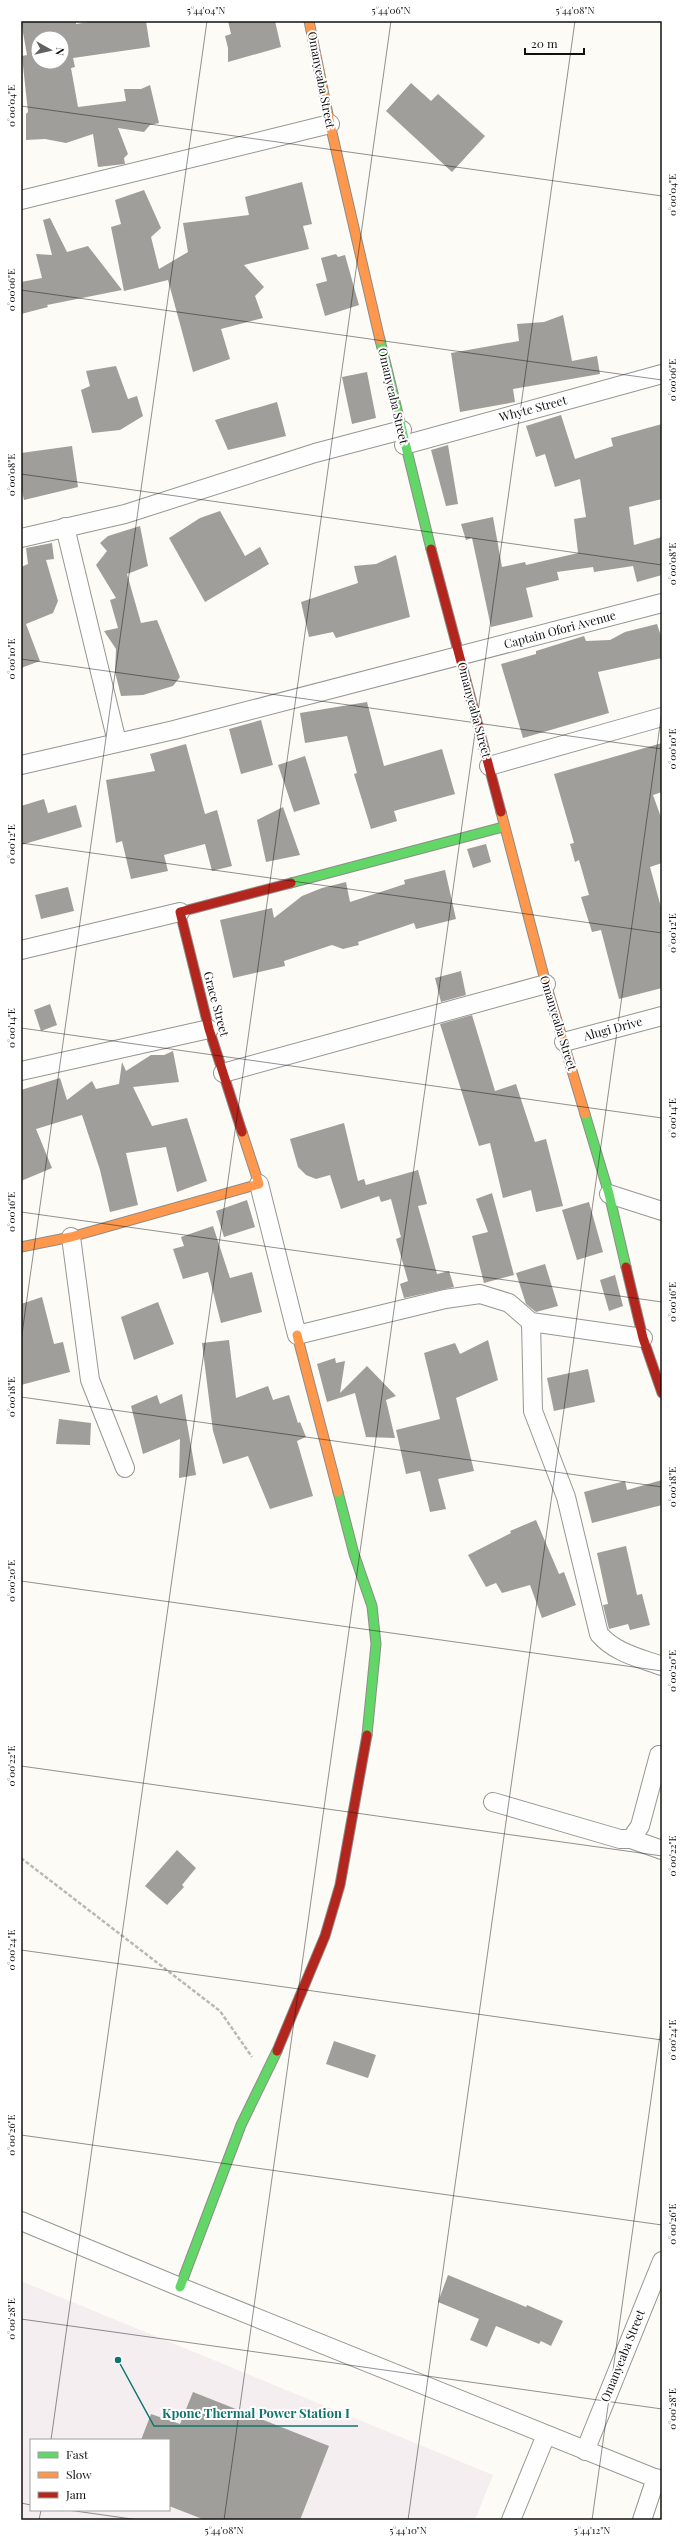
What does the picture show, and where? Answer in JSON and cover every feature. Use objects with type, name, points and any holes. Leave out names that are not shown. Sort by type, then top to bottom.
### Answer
[{"type":"street","name":"Omanyeaba Street","points":[[309,21],[330,124],[403,437],[459,656],[489,766],[503,827],[546,984],[609,1194],[644,1338],[662,1393]]},
{"type":"street","points":[[21,200],[330,124]]},
{"type":"street","name":"Whyte Street","points":[[21,538],[125,514],[315,453],[403,437],[662,374]]},
{"type":"street","points":[[65,527],[117,742]]},
{"type":"street","name":"Captain Ofori Avenue","points":[[21,765],[174,730],[662,603]]},
{"type":"street","points":[[489,766],[662,717]]},
{"type":"street","points":[[21,950],[180,912],[503,827]]},
{"type":"street","name":"Grace Street","points":[[180,912],[209,1029],[259,1184]]},
{"type":"street","points":[[223,1074],[546,984]]},
{"type":"street","name":"Alugi Drive","points":[[564,1042],[662,1016]]},
{"type":"street","points":[[21,1071],[209,1029]]},
{"type":"street","points":[[21,1247],[71,1237],[259,1184],[354,1554],[372,1606],[376,1644],[364,1753],[355,1812],[340,1885],[325,1936],[306,1986],[241,2125],[214,2193],[180,2287]]},
{"type":"street","points":[[609,1194],[662,1211]]},
{"type":"street","points":[[71,1237],[90,1380],[125,1468]]},
{"type":"street","points":[[297,1335],[445,1299],[480,1294],[509,1303],[531,1322],[644,1338]]},
{"type":"street","points":[[531,1322],[534,1411],[566,1497],[600,1634],[607,1644],[617,1650],[662,1666]]},
{"type":"street","points":[[631,1839],[640,1826],[659,1755]]},
{"type":"street","points":[[493,1802],[620,1839],[631,1839],[662,1850]]},
{"type":"street","points":[[21,2221],[585,2451],[659,2479],[642,2520]]},
{"type":"street","name":"Omanyeaba Street","points":[[585,2451],[662,2260]]},
{"type":"street","points":[[511,2520],[546,2435]]},
{"type":"path","points":[[21,1858],[220,2011],[265,2076]]},
{"type":"shaded area","points":[[21,2281],[493,2475],[475,2520],[21,2520]]},
{"type":"building","points":[[21,21],[76,21],[76,24],[94,21],[146,21],[150,47],[73,58],[75,67],[71,68],[78,107],[126,101],[124,89],[141,89],[150,85],[159,123],[150,125],[144,132],[118,128],[128,154],[124,158],[125,164],[98,167],[93,134],[66,143],[45,139],[26,140],[26,114],[28,112],[22,56],[27,55]]},
{"type":"building","points":[[228,21],[275,21],[281,47],[228,62],[228,48],[225,36],[231,34]]},
{"type":"building","points":[[411,83],[431,101],[438,94],[485,136],[452,172],[386,111]]},
{"type":"building","points":[[302,182],[312,224],[303,226],[309,249],[244,265],[264,287],[255,296],[263,318],[221,329],[230,359],[193,372],[168,280],[124,291],[111,227],[121,224],[115,200],[144,190],[161,228],[151,237],[159,269],[188,252],[183,223],[249,215],[245,197]]},
{"type":"building","points":[[50,218],[67,252],[88,246],[122,290],[47,305],[48,307],[21,314],[21,282],[42,278],[36,254],[52,255],[43,220]]},
{"type":"building","points":[[336,254],[338,257],[345,255],[359,305],[325,316],[316,284],[327,281],[321,258]]},
{"type":"building","points":[[563,315],[572,361],[597,356],[600,374],[513,389],[515,402],[460,412],[451,353],[519,341],[517,324],[544,322]]},
{"type":"building","points":[[116,366],[128,399],[137,396],[143,416],[120,430],[92,433],[81,390],[90,386],[86,371]]},
{"type":"building","points":[[367,372],[376,418],[352,424],[342,377]]},
{"type":"building","points":[[277,402],[286,436],[228,450],[215,420]]},
{"type":"building","points":[[561,415],[575,459],[613,446],[611,438],[662,424],[662,499],[629,507],[634,545],[662,537],[662,575],[637,582],[633,566],[594,572],[593,567],[557,572],[559,580],[526,588],[533,617],[491,627],[472,538],[466,540],[461,524],[493,517],[502,567],[525,562],[526,565],[578,553],[574,519],[586,517],[580,479],[555,487],[545,454],[536,457],[526,426]]},
{"type":"building","points":[[448,445],[458,504],[446,506],[431,450]]},
{"type":"building","points":[[72,446],[78,487],[24,500],[21,486],[21,453]]},
{"type":"building","points":[[220,511],[245,556],[260,547],[269,564],[205,602],[169,538],[200,518]]},
{"type":"building","points":[[140,526],[148,566],[127,574],[141,623],[157,620],[180,677],[173,686],[143,695],[121,696],[115,672],[116,649],[104,631],[118,628],[110,600],[116,598],[96,565],[107,551],[100,543],[108,536]]},
{"type":"building","points":[[52,543],[54,559],[46,560],[58,601],[53,613],[26,624],[40,661],[21,668],[21,567],[28,564],[26,548]]},
{"type":"building","points":[[396,555],[410,617],[336,638],[333,632],[309,637],[301,602],[358,583],[354,566],[376,564]]},
{"type":"building","points":[[657,624],[662,639],[662,658],[598,672],[609,713],[523,738],[501,664],[536,654],[536,651],[584,636],[586,641],[610,640],[625,632]]},
{"type":"building","points":[[367,702],[384,766],[442,749],[455,794],[394,811],[397,821],[371,829],[354,774],[357,773],[347,736],[305,743],[300,713]]},
{"type":"building","points":[[261,720],[273,765],[241,774],[229,729]]},
{"type":"building","points":[[662,743],[662,792],[653,795],[662,820],[662,863],[650,867],[662,911],[662,988],[619,999],[601,930],[592,932],[581,897],[589,895],[579,860],[575,862],[570,844],[574,843],[554,774]]},
{"type":"building","points":[[186,744],[205,814],[217,810],[232,866],[212,871],[205,844],[164,855],[168,871],[131,879],[122,841],[116,843],[106,780],[155,771],[150,754]]},
{"type":"building","points":[[305,756],[320,804],[294,812],[278,765]]},
{"type":"building","points":[[44,799],[48,813],[76,805],[82,827],[21,845],[21,806]]},
{"type":"building","points":[[283,807],[300,855],[266,862],[257,820]]},
{"type":"building","points":[[486,844],[491,862],[473,868],[467,849]]},
{"type":"building","points":[[445,870],[456,919],[416,929],[414,923],[358,942],[359,945],[343,949],[332,945],[284,961],[285,966],[233,978],[220,920],[272,908],[274,918],[302,896],[322,888],[346,882],[350,902],[405,884],[404,880]]},
{"type":"building","points":[[68,887],[74,911],[41,919],[35,895]]},
{"type":"building","points":[[461,971],[466,995],[441,1002],[435,978]]},
{"type":"building","points":[[50,1004],[57,1025],[41,1031],[34,1010]]},
{"type":"building","points":[[472,1015],[495,1091],[516,1084],[535,1142],[546,1139],[563,1206],[536,1212],[531,1190],[503,1198],[490,1143],[479,1146],[440,1024]]},
{"type":"building","points":[[173,1051],[179,1082],[133,1087],[152,1126],[187,1118],[207,1181],[177,1192],[166,1147],[126,1153],[138,1205],[110,1212],[100,1170],[82,1115],[36,1129],[52,1168],[21,1181],[21,1090],[60,1078],[67,1100],[92,1081],[96,1089],[119,1084],[122,1062],[126,1071],[151,1055],[164,1055]]},
{"type":"building","points":[[344,1123],[358,1181],[364,1179],[366,1185],[418,1170],[427,1204],[418,1206],[437,1274],[449,1271],[454,1287],[404,1298],[400,1284],[408,1281],[396,1239],[401,1237],[391,1199],[381,1202],[379,1196],[341,1209],[330,1175],[316,1179],[306,1175],[298,1167],[290,1139]]},
{"type":"building","points":[[492,1193],[514,1275],[484,1283],[472,1236],[488,1232],[476,1199]]},
{"type":"building","points":[[247,1200],[255,1227],[224,1237],[216,1211]]},
{"type":"building","points":[[589,1202],[603,1252],[577,1260],[562,1210]]},
{"type":"building","points":[[213,1226],[230,1278],[252,1272],[262,1312],[221,1323],[208,1272],[183,1279],[173,1249],[184,1246],[181,1237]]},
{"type":"building","points":[[545,1264],[558,1306],[536,1312],[526,1304],[516,1273]]},
{"type":"building","points":[[615,1275],[623,1306],[609,1311],[600,1280]]},
{"type":"building","points":[[42,1297],[54,1344],[63,1342],[70,1372],[21,1385],[21,1304]]},
{"type":"building","points":[[158,1302],[174,1344],[134,1360],[121,1317]]},
{"type":"building","points":[[229,1340],[236,1398],[268,1386],[273,1400],[289,1395],[298,1423],[300,1422],[306,1437],[297,1441],[313,1496],[270,1509],[248,1456],[223,1464],[213,1431],[202,1343]]},
{"type":"building","points":[[488,1340],[498,1380],[456,1398],[474,1471],[438,1479],[446,1509],[430,1512],[420,1471],[406,1474],[396,1430],[440,1419],[424,1353],[455,1343],[460,1354]]},
{"type":"building","points":[[335,1358],[336,1363],[345,1361],[340,1393],[367,1366],[396,1396],[386,1400],[395,1438],[366,1437],[355,1393],[327,1402],[317,1364]]},
{"type":"building","points":[[588,1369],[595,1402],[554,1411],[547,1378]]},
{"type":"building","points":[[182,1394],[196,1475],[179,1478],[180,1439],[143,1454],[131,1406],[157,1395],[160,1404]]},
{"type":"building","points":[[59,1419],[91,1423],[90,1445],[56,1444]]},
{"type":"building","points":[[662,1480],[662,1505],[592,1523],[584,1492],[625,1481],[627,1490]]},
{"type":"building","points":[[536,1520],[559,1574],[564,1572],[576,1605],[542,1618],[530,1585],[502,1593],[496,1583],[486,1587],[468,1555],[511,1533],[510,1531]]},
{"type":"building","points":[[626,1546],[637,1595],[642,1594],[650,1625],[630,1630],[628,1624],[609,1629],[603,1605],[608,1604],[597,1553]]},
{"type":"building","points":[[177,1850],[196,1868],[182,1885],[184,1887],[167,1905],[145,1886]]},
{"type":"building","points":[[334,2041],[376,2055],[368,2078],[326,2064]]},
{"type":"building","points":[[448,2275],[526,2307],[527,2305],[563,2321],[551,2346],[541,2341],[539,2344],[496,2326],[487,2347],[470,2340],[479,2319],[438,2302]]},
{"type":"building","points":[[193,2392],[329,2446],[300,2520],[205,2520],[170,2506],[170,2439],[141,2439],[151,2414],[180,2424]]},
{"type":"traffic: fast","points":[[380,340],[431,549]]},
{"type":"traffic: fast","points":[[291,883],[503,827]]},
{"type":"traffic: fast","points":[[585,1114],[609,1194],[626,1267]]},
{"type":"traffic: fast","points":[[338,1492],[354,1554],[372,1606],[376,1644],[367,1735]]},
{"type":"traffic: fast","points":[[180,2287],[241,2125],[277,2051]]},
{"type":"traffic: slow","points":[[309,21],[330,124],[380,340]]},
{"type":"traffic: slow","points":[[501,812],[546,984],[585,1114]]},
{"type":"traffic: slow","points":[[21,1247],[71,1237],[259,1184],[242,1132]]},
{"type":"traffic: slow","points":[[297,1335],[338,1492]]},
{"type":"traffic: jam","points":[[431,549],[501,812]]},
{"type":"traffic: jam","points":[[242,1132],[209,1029],[180,912],[291,883]]},
{"type":"traffic: jam","points":[[626,1267],[643,1338],[662,1393]]},
{"type":"traffic: jam","points":[[277,2051],[325,1936],[340,1885],[367,1735]]},
{"type":"place","name":"Kpone Thermal Power Station I","points":[[118,2360]]}]
